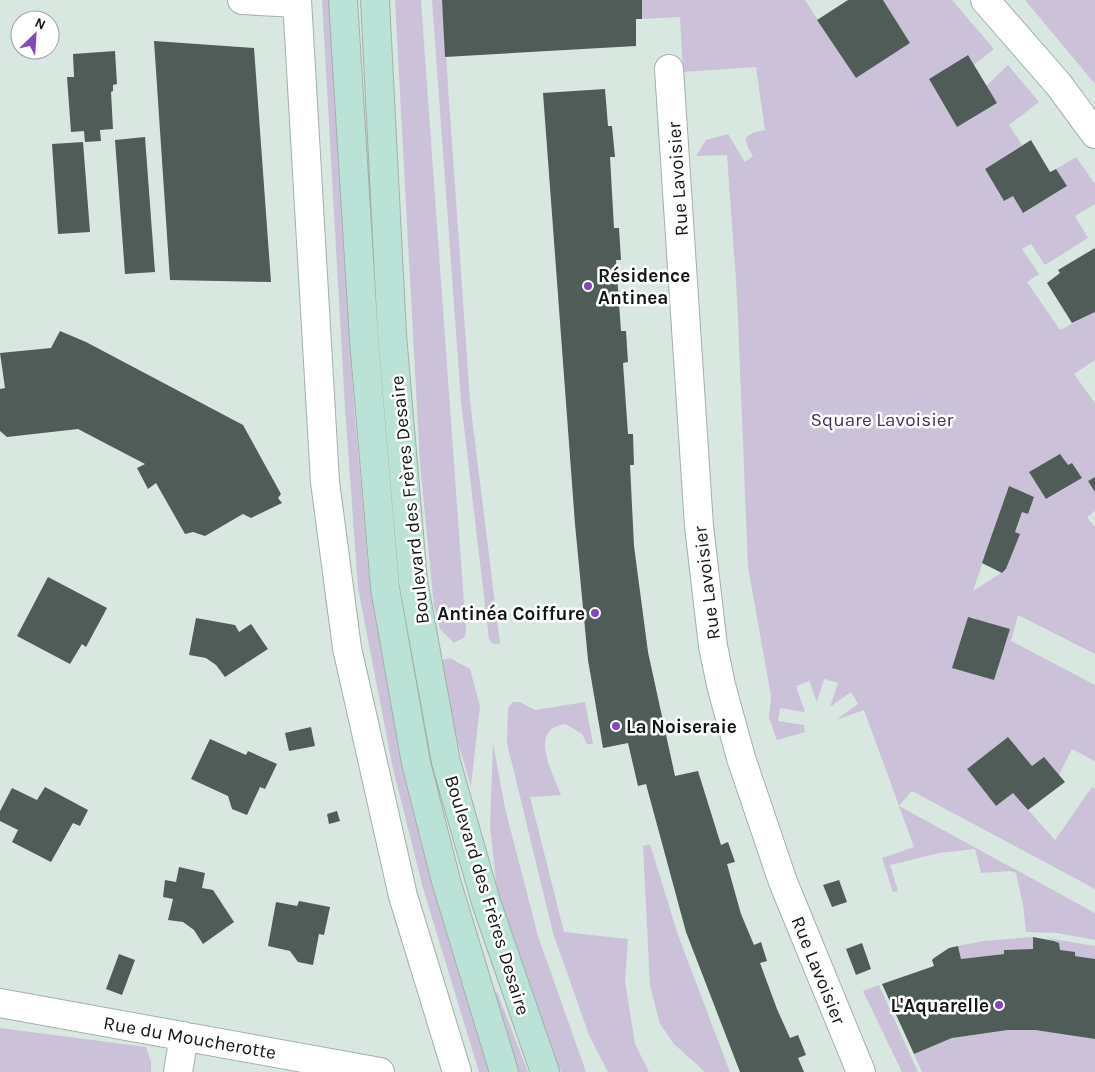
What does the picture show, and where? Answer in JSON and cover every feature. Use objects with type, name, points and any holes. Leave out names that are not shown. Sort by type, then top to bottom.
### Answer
[{"type":"main road","name":"Boulevard des Frères Desaire","points":[[343,0],[364,340],[385,588],[416,763],[446,881],[504,1072]]},
{"type":"main road","name":"Boulevard des Frères Desaire","points":[[375,0],[392,335],[413,581],[446,762],[486,902],[546,1072]]},
{"type":"street","points":[[242,0],[297,2],[325,482],[348,648],[403,896],[457,1072]]},
{"type":"street","points":[[985,0],[1059,85],[1095,134]]},
{"type":"street","name":"Rue Lavoisier","points":[[670,69],[699,526],[713,646],[721,685],[741,758],[780,873],[861,1072]]},
{"type":"street","name":"Rue du Moucherotte","points":[[0,1003],[380,1072]]},
{"type":"street","points":[[178,1072],[184,1036]]},
{"type":"green space","points":[[322,0],[329,0],[354,406],[370,585],[403,768],[433,887],[489,1072],[479,1072],[423,888],[393,769],[358,588],[345,408]]},
{"type":"green space","points":[[395,0],[421,0],[466,631],[465,637],[454,643],[440,629],[434,607],[420,464]]},
{"type":"green space","points":[[432,0],[442,0],[470,401],[500,644],[493,644],[489,639],[461,401]]},
{"type":"green space","name":"Square Lavoisier","points":[[642,0],[805,0],[856,78],[910,43],[883,0],[952,0],[994,49],[974,65],[967,55],[929,79],[957,127],[986,86],[1008,65],[1039,102],[1009,125],[1022,145],[985,169],[1004,201],[1013,196],[1023,213],[1066,187],[1056,169],[1076,157],[1095,184],[1095,204],[1075,216],[1088,238],[1045,265],[1031,244],[1022,249],[1039,274],[1027,282],[1060,330],[1095,312],[1095,360],[1074,374],[1095,403],[1095,477],[1088,481],[1095,492],[1095,511],[1087,517],[1095,527],[1095,654],[1018,615],[1011,641],[1095,685],[1095,761],[1072,749],[1059,775],[1044,757],[1032,766],[1008,737],[967,769],[996,806],[1013,793],[1055,840],[1092,787],[1095,789],[1095,889],[912,791],[899,806],[864,710],[836,720],[858,704],[851,692],[830,707],[838,683],[824,679],[817,702],[809,681],[796,686],[805,712],[780,708],[778,721],[804,725],[805,732],[777,740],[769,718],[771,696],[748,567],[737,296],[727,155],[696,156],[706,140],[728,134],[745,162],[753,156],[747,144],[747,137],[753,133],[765,130],[756,67],[683,72],[680,17],[642,19]],"holes":[[[1072,463],[1082,478],[1047,499],[1037,483]],[[1009,486],[1033,497],[1028,513],[1022,512],[1015,532],[1019,534],[1006,570],[973,591]]]},
{"type":"green space","points":[[1025,0],[1095,0],[1095,84]]},
{"type":"green space","points":[[450,658],[470,669],[480,706],[471,786],[457,740],[441,665],[443,660]]},
{"type":"green space","points":[[513,702],[520,702],[535,710],[585,702],[593,744],[587,744],[582,734],[566,724],[554,727],[548,734],[545,742],[546,753],[561,795],[530,797],[564,932],[628,939],[625,981],[635,1044],[649,1072],[608,1072],[589,1035],[553,933],[507,743],[508,708]]},
{"type":"green space","points":[[493,743],[505,808],[538,936],[586,1072],[561,1072],[516,961],[498,901],[490,826]]},
{"type":"green space","points":[[899,806],[1095,913],[1095,940],[1057,933],[1026,932],[1023,905],[1016,873],[1011,871],[981,873],[975,849],[939,853],[890,865],[898,891],[893,892],[882,858],[914,847]]},
{"type":"green space","points":[[650,844],[678,935],[730,1072],[705,1072],[674,1044],[660,1024],[650,986],[643,846]]},
{"type":"green space","points":[[1033,937],[1033,949],[1004,950],[1004,954],[961,959],[958,946],[983,941]]},
{"type":"green space","points":[[1047,938],[1095,946],[1095,959],[1075,956],[1060,950],[1059,943]]},
{"type":"green space","points":[[879,985],[918,1072],[902,1072],[863,991]]},
{"type":"green space","points":[[497,992],[528,1072],[519,1072],[492,994]]},
{"type":"green space","points":[[0,1028],[146,1047],[151,1062],[151,1072],[0,1072]]},
{"type":"green space","points":[[1008,1030],[1035,1030],[1095,1039],[1095,1072],[922,1072],[914,1054],[952,1038]]},
{"type":"building","points":[[442,0],[642,0],[642,19],[636,19],[636,46],[445,57]]},
{"type":"building","points":[[848,0],[883,0],[910,43],[856,78],[817,20]]},
{"type":"building","points":[[154,41],[254,48],[271,282],[170,280]]},
{"type":"building","points":[[115,51],[117,84],[113,85],[113,91],[111,92],[113,129],[100,130],[101,141],[85,142],[84,131],[71,132],[67,77],[74,77],[73,54]]},
{"type":"building","points":[[968,55],[997,103],[957,127],[929,79]]},
{"type":"building","points":[[605,89],[608,126],[612,126],[615,157],[610,157],[614,228],[619,228],[621,260],[616,260],[621,331],[626,331],[628,362],[623,363],[628,434],[633,434],[634,465],[630,465],[634,546],[648,652],[675,776],[698,771],[721,845],[728,842],[735,862],[727,864],[741,914],[754,945],[761,942],[767,961],[760,963],[777,1009],[790,1038],[798,1035],[806,1055],[798,1058],[804,1072],[740,1072],[686,932],[646,784],[638,786],[628,743],[603,748],[588,660],[575,524],[543,93]]},
{"type":"building","points":[[145,137],[155,272],[125,274],[115,140]]},
{"type":"building","points":[[1031,140],[1050,172],[1056,169],[1067,186],[1023,213],[1013,196],[1004,201],[985,169]]},
{"type":"building","points":[[83,142],[90,232],[58,234],[52,144]]},
{"type":"building","points":[[1095,248],[1095,312],[1072,323],[1047,283],[1060,273],[1058,270]]},
{"type":"building","points":[[60,331],[86,342],[243,425],[281,494],[278,498],[282,503],[251,518],[243,514],[205,536],[193,532],[185,534],[156,483],[148,489],[137,468],[145,464],[78,429],[7,437],[0,431],[0,389],[5,388],[0,353],[51,348]]},
{"type":"building","points":[[1060,454],[1068,465],[1072,463],[1082,478],[1046,499],[1029,472]]},
{"type":"building","points":[[1095,477],[1095,492],[1088,481]]},
{"type":"building","points":[[1009,486],[1034,497],[1028,514],[1022,512],[1015,532],[1020,534],[1006,569],[1002,573],[982,563]]},
{"type":"building","points":[[48,577],[107,608],[86,647],[82,644],[70,664],[17,636]]},
{"type":"building","points":[[968,617],[1010,629],[994,680],[952,668]]},
{"type":"building","points":[[196,618],[235,625],[239,632],[251,624],[268,649],[225,677],[216,665],[206,658],[189,655]]},
{"type":"building","points":[[311,727],[315,746],[289,751],[285,733]]},
{"type":"building","points":[[1008,737],[1032,766],[1044,757],[1065,782],[1028,810],[1013,793],[996,806],[967,769]]},
{"type":"building","points":[[210,739],[246,755],[248,751],[277,764],[265,789],[260,787],[247,815],[232,809],[228,796],[191,779]]},
{"type":"building","points":[[45,787],[88,810],[80,826],[73,823],[51,862],[12,842],[18,830],[0,821],[0,811],[12,788],[37,800]]},
{"type":"building","points":[[337,811],[340,821],[329,824],[327,814]]},
{"type":"building","points":[[179,867],[205,873],[202,888],[213,890],[234,922],[203,944],[194,930],[183,922],[168,920],[173,899],[163,897],[165,880],[176,882]]},
{"type":"building","points":[[839,880],[847,902],[832,907],[823,885]]},
{"type":"building","points":[[299,901],[330,907],[324,935],[319,934],[313,965],[298,962],[290,951],[268,946],[276,902],[297,906]]},
{"type":"building","name":"L'Aquarelle","points":[[1033,937],[1059,943],[1060,950],[1075,952],[1075,956],[1095,959],[1095,1039],[1035,1030],[1008,1030],[952,1038],[914,1054],[882,984],[934,966],[932,960],[949,948],[958,946],[961,959],[1004,954],[1004,950],[1033,949]]},
{"type":"building","points":[[862,943],[871,969],[856,975],[846,949]]},
{"type":"building","points":[[119,954],[135,960],[122,995],[106,989]]},
{"type":"place","name":"Résidence Antinea","points":[[588,286]]},
{"type":"place","name":"Antinéa Coiffure","points":[[595,613]]},
{"type":"place","name":"La Noiseraie","points":[[616,726]]},
{"type":"place","name":"L'Aquarelle","points":[[999,1005]]}]
